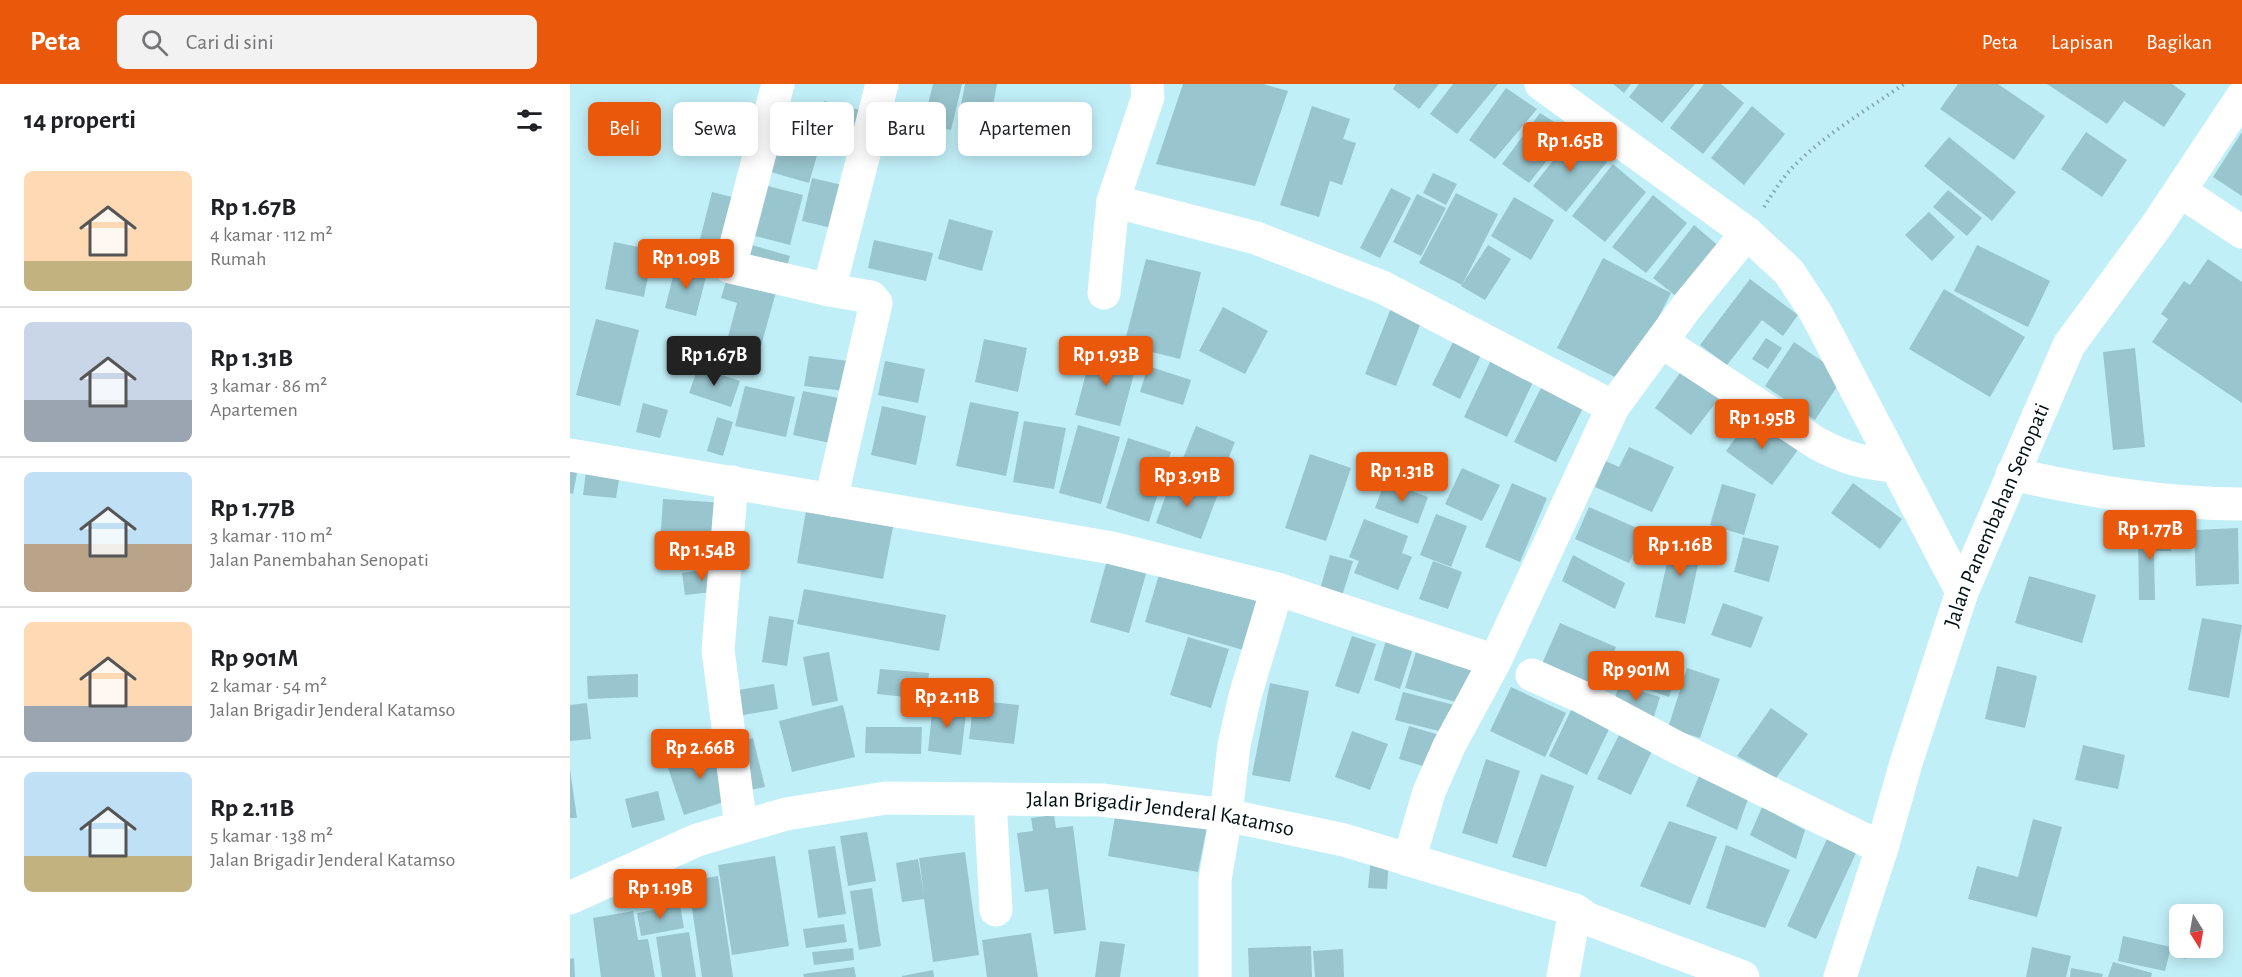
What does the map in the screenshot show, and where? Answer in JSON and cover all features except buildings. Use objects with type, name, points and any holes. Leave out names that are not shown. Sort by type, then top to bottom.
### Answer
[{"type":"street","points":[[778,84],[730,267],[871,297],[876,303],[831,500]]},
{"type":"street","points":[[830,290],[882,84]]},
{"type":"street","points":[[1104,293],[1113,201],[1148,97],[1147,84]]},
{"type":"street","points":[[1541,84],[1747,233],[1788,272],[1816,313],[1962,592]]},
{"type":"street","name":"Jalan Panembahan Senopati","points":[[1840,977],[1962,592],[2069,345],[2180,191],[2242,97]]},
{"type":"street","points":[[2180,191],[2242,232]]},
{"type":"street","points":[[1113,201],[1256,238],[1382,287],[1613,407]]},
{"type":"street","points":[[1409,860],[1429,792],[1449,746],[1495,661],[1613,407],[1688,305],[1747,233]]},
{"type":"street","points":[[1662,342],[1818,444],[1846,458],[1896,466]]},
{"type":"street","points":[[570,454],[1112,548],[1277,589],[1495,661]]},
{"type":"street","points":[[2012,474],[2100,492],[2188,503],[2242,504]]},
{"type":"street","points":[[732,482],[718,650],[741,827]]},
{"type":"street","points":[[1215,977],[1215,880],[1226,815],[1234,745],[1245,696],[1277,589]]},
{"type":"street","points":[[1532,675],[1582,697],[1676,747],[1882,848]]},
{"type":"street","name":"Jalan Brigadir Jenderal Katamso","points":[[570,898],[697,840],[786,813],[886,798],[1101,800],[1226,815],[1344,840],[1575,910],[1588,919],[1743,977]]},
{"type":"street","points":[[990,799],[996,910]]},
{"type":"street","points":[[1563,977],[1575,910]]},
{"type":"path","points":[[1747,233],[1777,187],[1797,162],[1826,138],[1904,84]]}]
